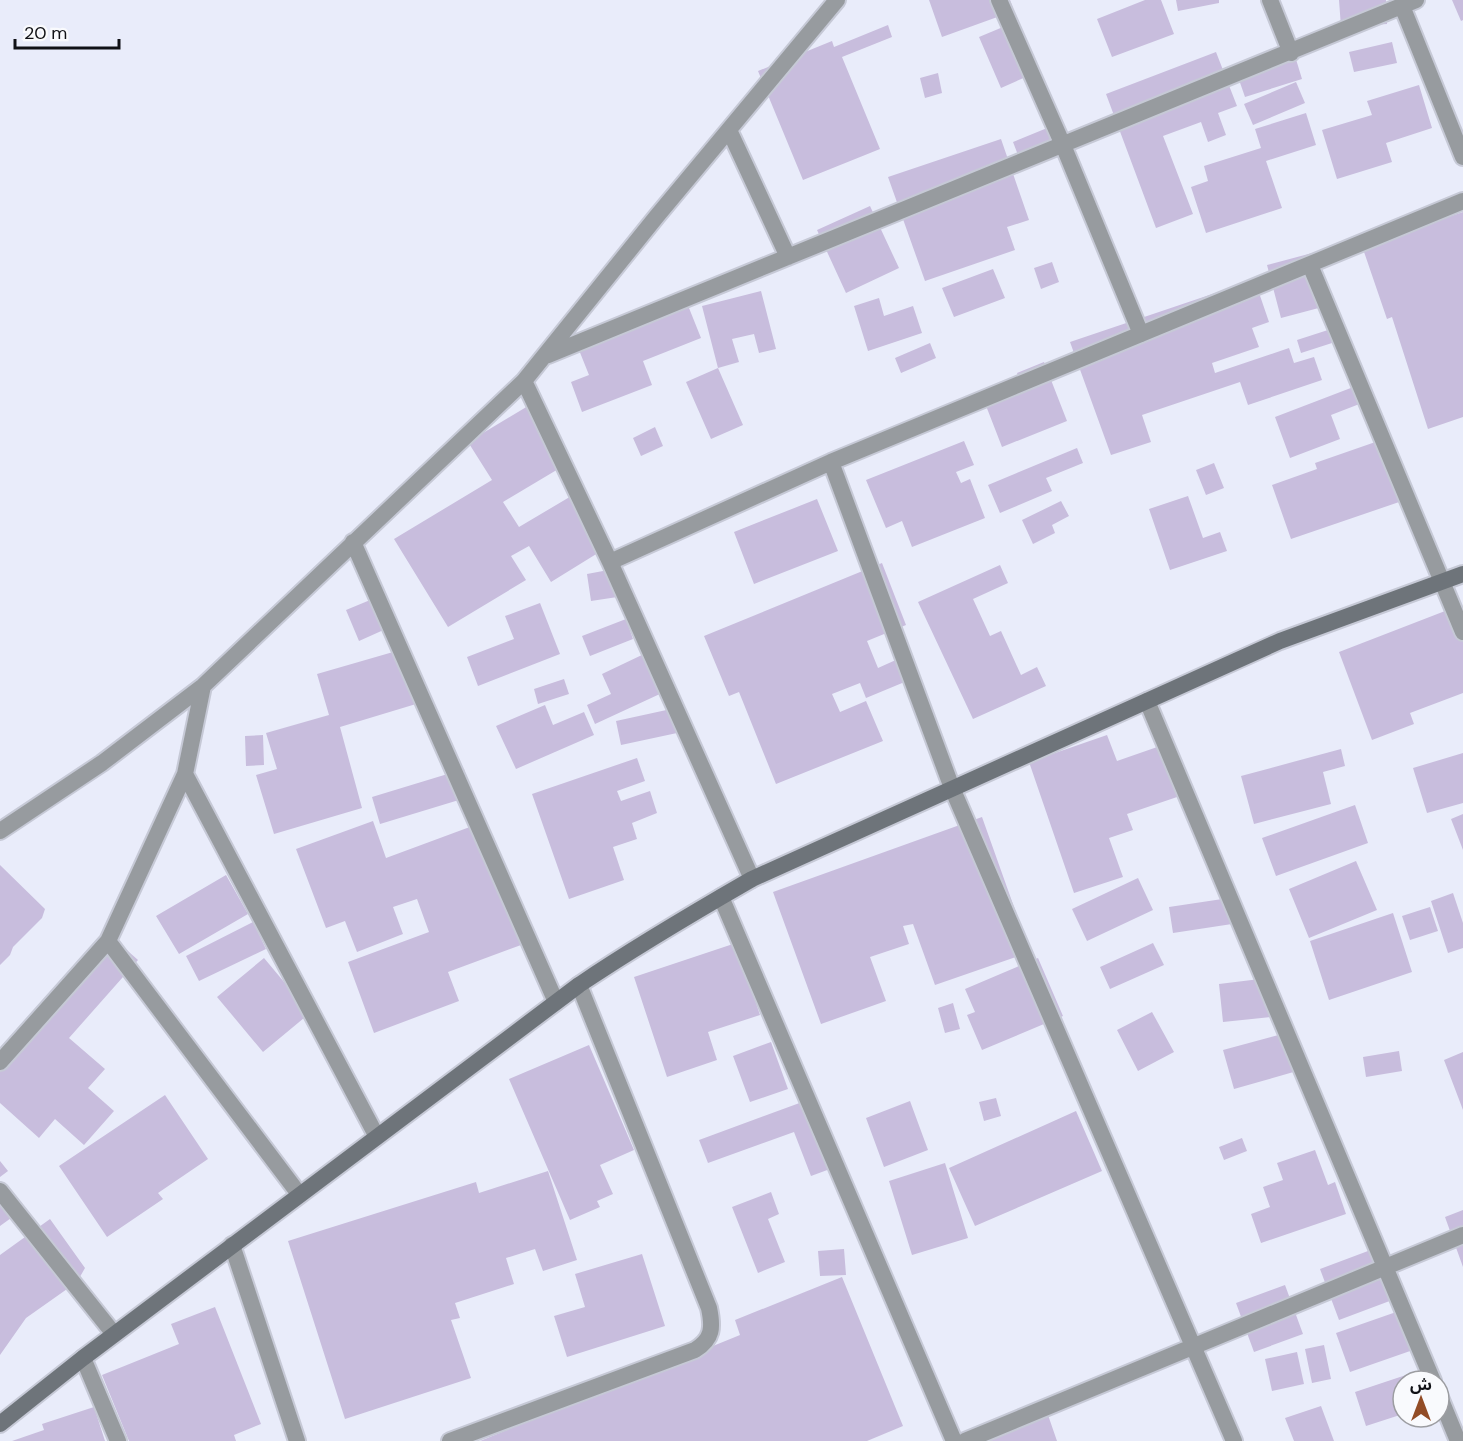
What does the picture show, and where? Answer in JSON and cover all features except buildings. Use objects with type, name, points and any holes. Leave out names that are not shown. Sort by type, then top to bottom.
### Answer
[{"type":"main road","points":[[0,1424],[82,1358],[376,1136],[579,985],[636,946],[752,879],[952,788],[1280,641],[1463,574]]},
{"type":"street","points":[[0,831],[102,763],[202,686],[524,381],[837,0]]},
{"type":"street","points":[[999,0],[1063,145],[1141,334]]},
{"type":"street","points":[[1270,0],[1292,53]]},
{"type":"street","points":[[546,356],[1292,53],[1409,3],[1463,157]]},
{"type":"street","points":[[729,130],[788,257]]},
{"type":"street","points":[[610,562],[831,462],[1463,201]]},
{"type":"street","points":[[1310,265],[1463,632]]},
{"type":"street","points":[[524,381],[610,562],[752,879]]},
{"type":"street","points":[[831,462],[952,788],[1234,1441]]},
{"type":"street","points":[[353,542],[556,1002]]},
{"type":"street","points":[[0,1062],[108,941],[185,774],[202,686]]},
{"type":"street","points":[[1147,702],[1428,1369]]},
{"type":"street","points":[[185,774],[376,1136]]},
{"type":"street","points":[[721,897],[954,1441]]},
{"type":"street","points":[[108,941],[300,1194]]},
{"type":"street","points":[[450,1441],[695,1350],[710,1338],[712,1324],[709,1308],[579,985]]},
{"type":"street","points":[[0,1191],[114,1334]]},
{"type":"street","points":[[965,1441],[1463,1234]]},
{"type":"street","points":[[232,1245],[297,1441]]},
{"type":"street","points":[[82,1358],[118,1441]]},
{"type":"street","points":[[1451,1424],[1458,1441]]}]
